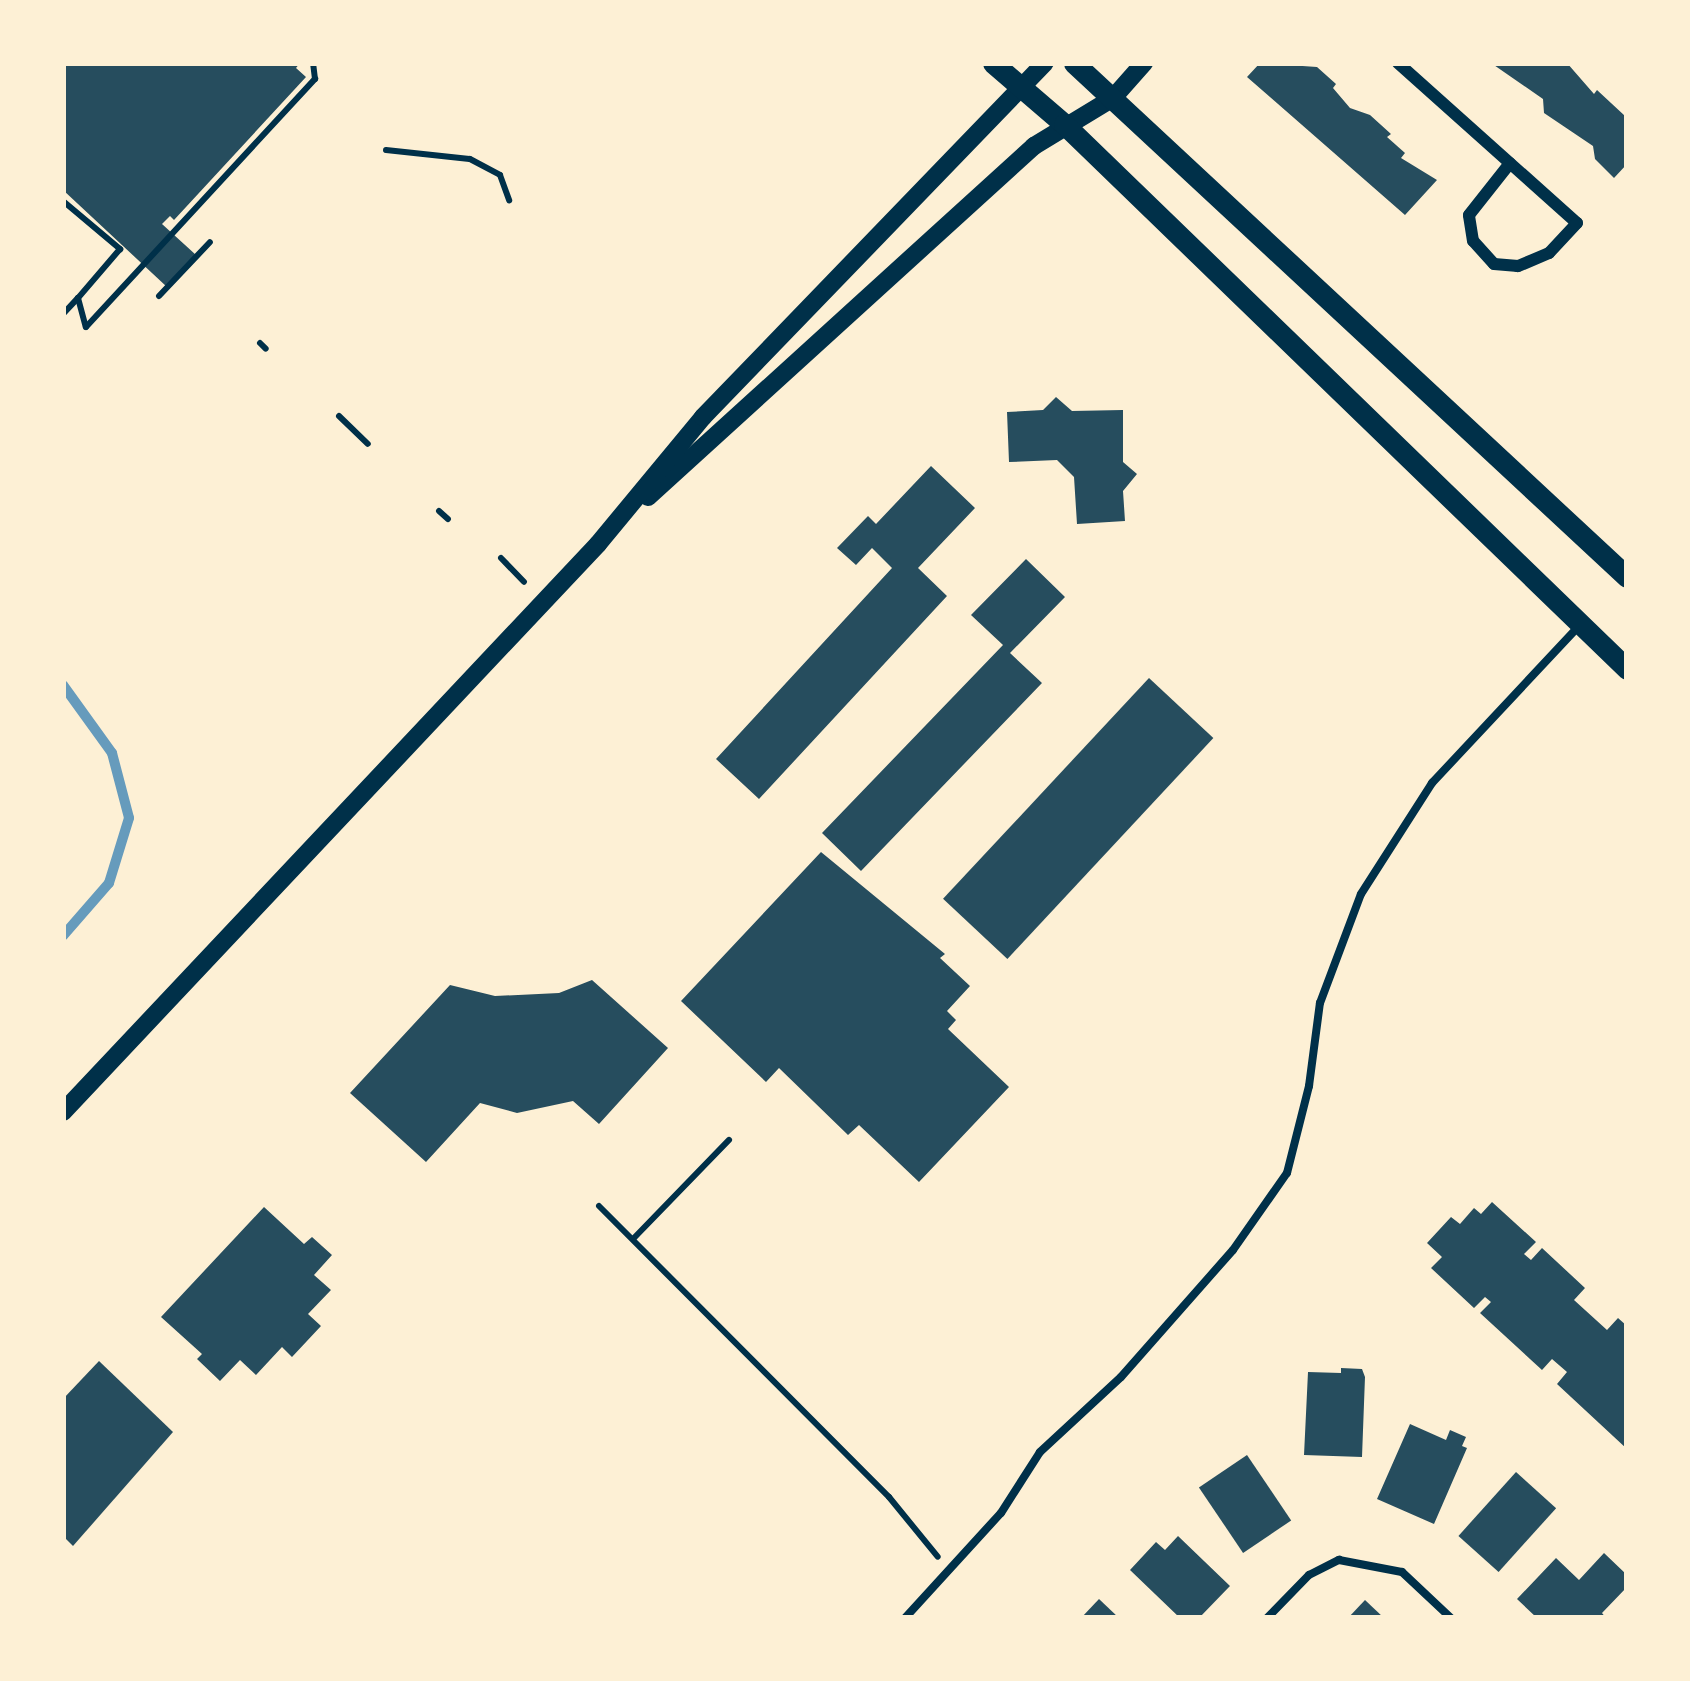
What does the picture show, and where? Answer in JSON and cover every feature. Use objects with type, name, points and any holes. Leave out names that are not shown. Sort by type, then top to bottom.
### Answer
[{"type":"main road","points":[[994,63],[1064,124],[1627,669]]},
{"type":"main road","points":[[1074,63],[1627,577]]},
{"type":"street","points":[[63,1112],[598,544],[703,417],[1045,63]]},
{"type":"street","points":[[598,544],[1064,124],[1112,98],[1144,63]]},
{"type":"street","points":[[1398,63],[1510,163],[1577,223],[1549,253],[1519,266],[1494,264],[1473,242],[1469,215],[1510,163]]},
{"type":"lane","points":[[905,1618],[1000,1513],[1040,1451],[1121,1377],[1233,1250],[1287,1173],[1309,1086],[1320,1003],[1361,894],[1432,783],[1579,626]]},
{"type":"lane","points":[[1267,1618],[1310,1575],[1339,1561],[1402,1572],[1451,1618]]},
{"type":"path","points":[[78,298],[86,327],[315,79],[313,63]]},
{"type":"path","points":[[386,150],[470,159],[500,175],[509,200]]},
{"type":"path","points":[[63,201],[120,249],[63,314]]},
{"type":"path","points":[[159,296],[210,242]]},
{"type":"path","points":[[339,416],[368,444]]},
{"type":"path","points":[[439,511],[448,518]]},
{"type":"path","points":[[501,558],[524,582]]},
{"type":"path","points":[[633,1239],[729,1140]]},
{"type":"path","points":[[599,1205],[889,1497],[950,1571]]},
{"type":"building","points":[[63,63],[300,63],[296,68],[306,77],[174,220],[170,216],[162,224],[196,255],[167,287],[63,190]]},
{"type":"building","points":[[1260,63],[1317,67],[1336,84],[1333,88],[1350,108],[1370,115],[1391,134],[1387,137],[1405,153],[1401,158],[1437,180],[1405,215],[1247,77]]},
{"type":"building","points":[[1491,63],[1567,63],[1594,94],[1597,90],[1625,116],[1627,164],[1614,178],[1595,159],[1593,146],[1544,113],[1543,99]]},
{"type":"building","points":[[1056,397],[1072,411],[1123,410],[1123,462],[1137,474],[1123,491],[1125,521],[1077,524],[1074,477],[1057,460],[1009,462],[1007,412],[1043,410]]},
{"type":"building","points":[[931,466],[975,508],[918,568],[947,596],[759,799],[716,759],[892,568],[872,548],[856,565],[837,548],[868,516],[876,524]]},
{"type":"building","points":[[1026,559],[1065,597],[1010,653],[1042,683],[861,871],[822,833],[1003,645],[971,615]]},
{"type":"building","points":[[1149,678],[1213,738],[1007,959],[943,899]]},
{"type":"building","points":[[821,852],[945,954],[940,958],[970,986],[947,1011],[956,1020],[948,1029],[1009,1087],[919,1182],[859,1125],[848,1135],[779,1068],[766,1082],[681,1001]]},
{"type":"building","points":[[592,980],[668,1048],[599,1124],[573,1101],[517,1113],[480,1103],[426,1162],[350,1093],[450,985],[495,996],[559,993]]},
{"type":"building","points":[[1492,1202],[1536,1242],[1524,1254],[1531,1260],[1542,1248],[1585,1288],[1574,1300],[1607,1330],[1618,1318],[1627,1326],[1627,1449],[1557,1384],[1567,1372],[1552,1359],[1542,1370],[1480,1313],[1491,1302],[1485,1297],[1474,1308],[1431,1268],[1442,1257],[1427,1243],[1451,1217],[1460,1224],[1474,1208],[1481,1214]]},
{"type":"building","points":[[264,1207],[304,1244],[312,1237],[332,1255],[314,1275],[331,1290],[308,1314],[321,1326],[292,1357],[282,1347],[256,1375],[240,1360],[220,1381],[197,1359],[202,1354],[161,1317]]},
{"type":"building","points":[[99,1361],[173,1432],[73,1546],[63,1536],[63,1399]]},
{"type":"building","points":[[1341,1368],[1362,1369],[1365,1377],[1362,1457],[1304,1455],[1308,1372],[1341,1373]]},
{"type":"building","points":[[1410,1424],[1446,1440],[1450,1430],[1466,1437],[1462,1446],[1467,1448],[1434,1524],[1377,1499]]},
{"type":"building","points":[[1247,1455],[1291,1520],[1243,1553],[1199,1487]]},
{"type":"building","points":[[1516,1472],[1556,1508],[1499,1572],[1458,1536]]},
{"type":"building","points":[[1178,1536],[1230,1586],[1199,1618],[1180,1618],[1130,1570],[1156,1542],[1165,1550]]},
{"type":"building","points":[[1604,1553],[1627,1575],[1627,1587],[1602,1613],[1606,1618],[1537,1618],[1517,1599],[1556,1558],[1579,1580]]},
{"type":"building","points":[[1099,1599],[1119,1618],[1081,1618]]},
{"type":"building","points":[[1365,1600],[1384,1618],[1348,1618]]},
{"type":"waterway","points":[[63,685],[112,753],[129,818],[109,883],[63,936]]}]
